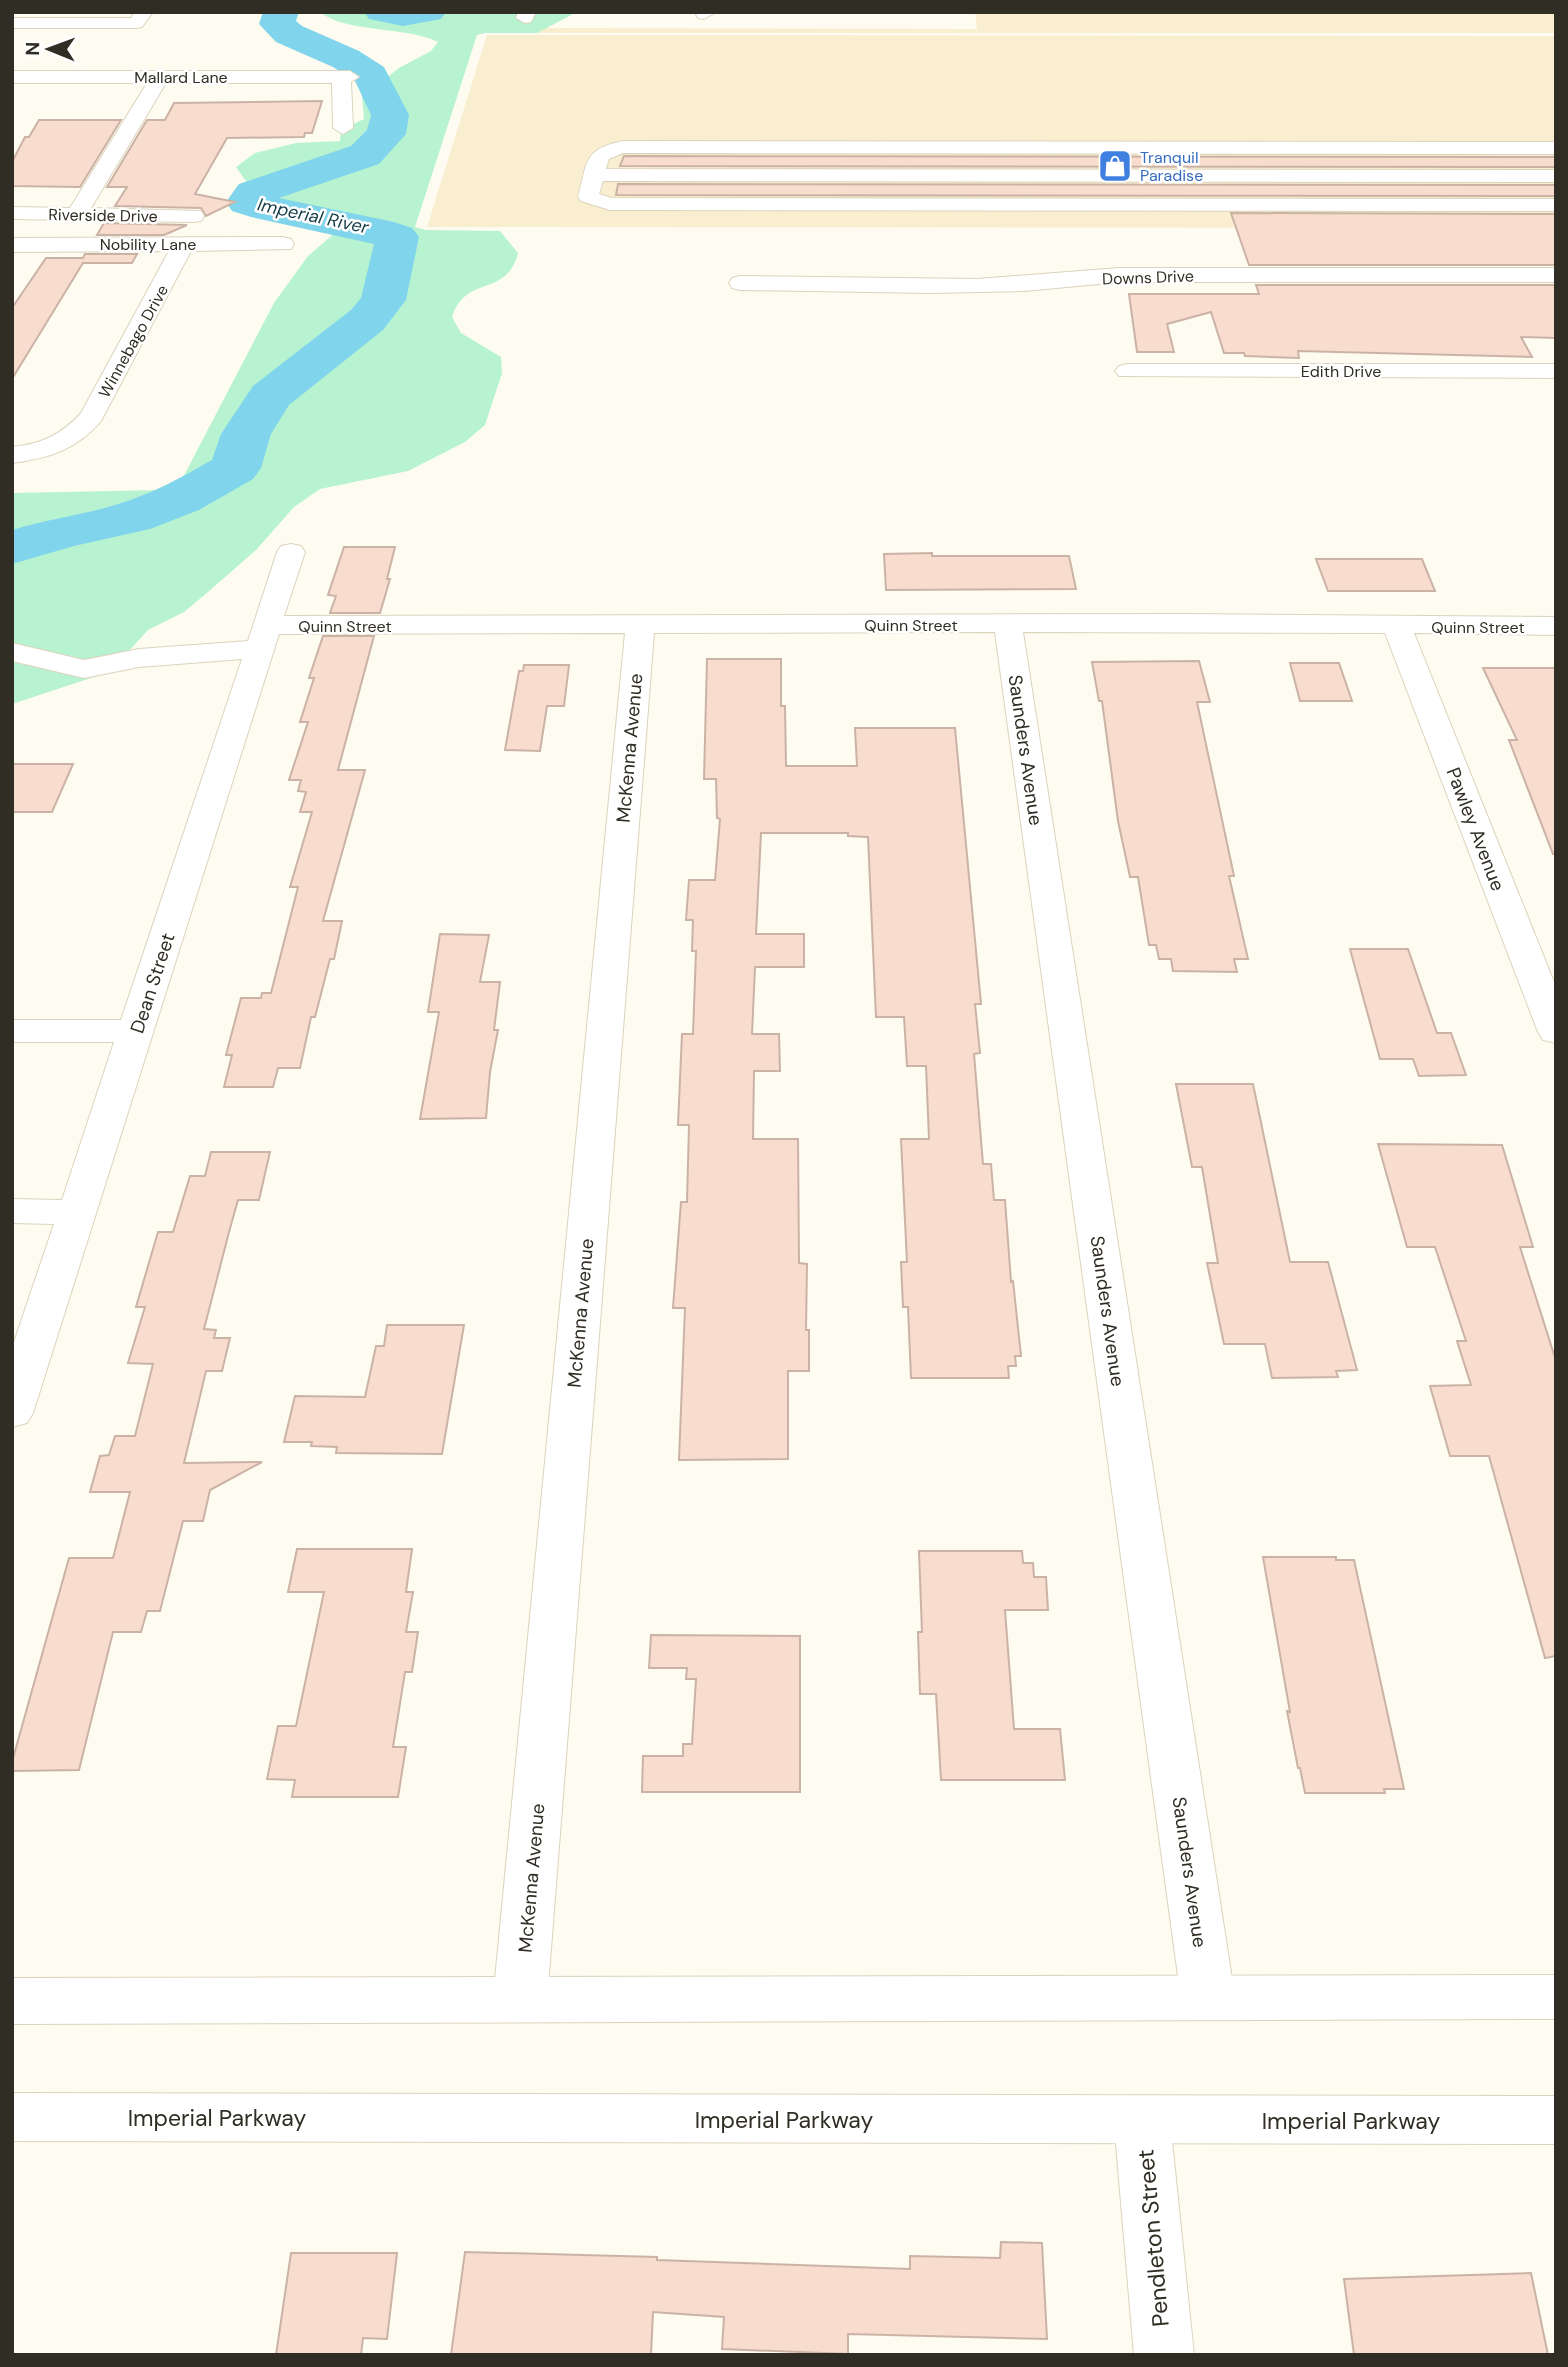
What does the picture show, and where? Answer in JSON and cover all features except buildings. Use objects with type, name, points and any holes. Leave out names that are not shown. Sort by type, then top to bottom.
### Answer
[{"type":"street","points":[[12,23],[136,23],[144,12]]},
{"type":"street","name":"Mallard Lane","points":[[12,77],[346,77],[343,128]]},
{"type":"street","points":[[77,214],[159,78]]},
{"type":"street","points":[[1556,148],[623,147],[608,150],[600,156],[588,197],[610,204],[1556,205]]},
{"type":"street","points":[[594,175],[1556,176]]},
{"type":"street","name":"Riverside Drive","points":[[12,214],[193,216]]},
{"type":"street","name":"Winnebago Drive","points":[[12,455],[41,452],[67,442],[92,416],[184,244]]},
{"type":"street","name":"Nobility Lane","points":[[20,245],[283,244]]},
{"type":"street","points":[[12,271],[20,245]]},
{"type":"street","name":"Downs Drive","points":[[740,283],[965,286],[1077,281],[1119,275],[1556,275]]},
{"type":"street","name":"Edith Drive","points":[[1127,371],[1556,371]]},
{"type":"street","name":"Dean Street","points":[[12,1413],[291,552]]},
{"type":"street","name":"Quinn Street","points":[[12,652],[84,669],[263,637],[640,626],[1184,623],[1397,627],[1556,626]]},
{"type":"street","name":"Saunders Avenue","points":[[1008,624],[1208,1998]]},
{"type":"street","name":"McKenna Avenue","points":[[520,2000],[640,626]]},
{"type":"street","name":"Pawley Avenue","points":[[1397,627],[1556,1032]]},
{"type":"street","points":[[12,1031],[136,1031]]},
{"type":"street","points":[[12,1211],[78,1212]]},
{"type":"street","points":[[12,2001],[1556,1997]]},
{"type":"street","name":"Imperial Parkway","points":[[12,2117],[1142,2122],[1556,2120]]},
{"type":"street","name":"Pendleton Street","points":[[1142,2122],[1164,2355]]},
{"type":"shaded area","points":[[975,12],[1556,12],[1556,33],[537,33],[545,28],[977,29]]},
{"type":"shaded area","points":[[487,35],[1556,36],[1556,228],[427,227]]},
{"type":"green space","points":[[320,12],[577,12],[537,33],[477,35],[415,227],[426,230],[500,231],[518,253],[513,267],[505,276],[466,295],[452,317],[461,333],[501,357],[502,373],[485,425],[465,442],[408,471],[320,489],[294,507],[257,549],[208,592],[184,612],[148,630],[127,653],[100,675],[12,704],[12,493],[163,490],[178,487],[274,303],[308,256],[343,226],[313,211],[252,190],[236,167],[255,153],[296,143],[340,141],[341,130],[364,119],[362,97],[399,68],[431,51],[438,42],[425,37],[344,23]]},
{"type":"waterway","name":"Imperial River","points":[[12,548],[62,532],[131,518],[180,499],[235,468],[246,434],[270,396],[367,320],[383,300],[397,237],[360,226],[247,202],[254,193],[365,155],[386,134],[390,115],[371,75],[346,59],[289,34],[277,24],[281,12]]},
{"type":"waterway","name":"Imperial River","points":[[381,12],[403,15],[429,12]]},
{"type":"place","name":"Tranquil Paradise","points":[[1115,166]]}]
